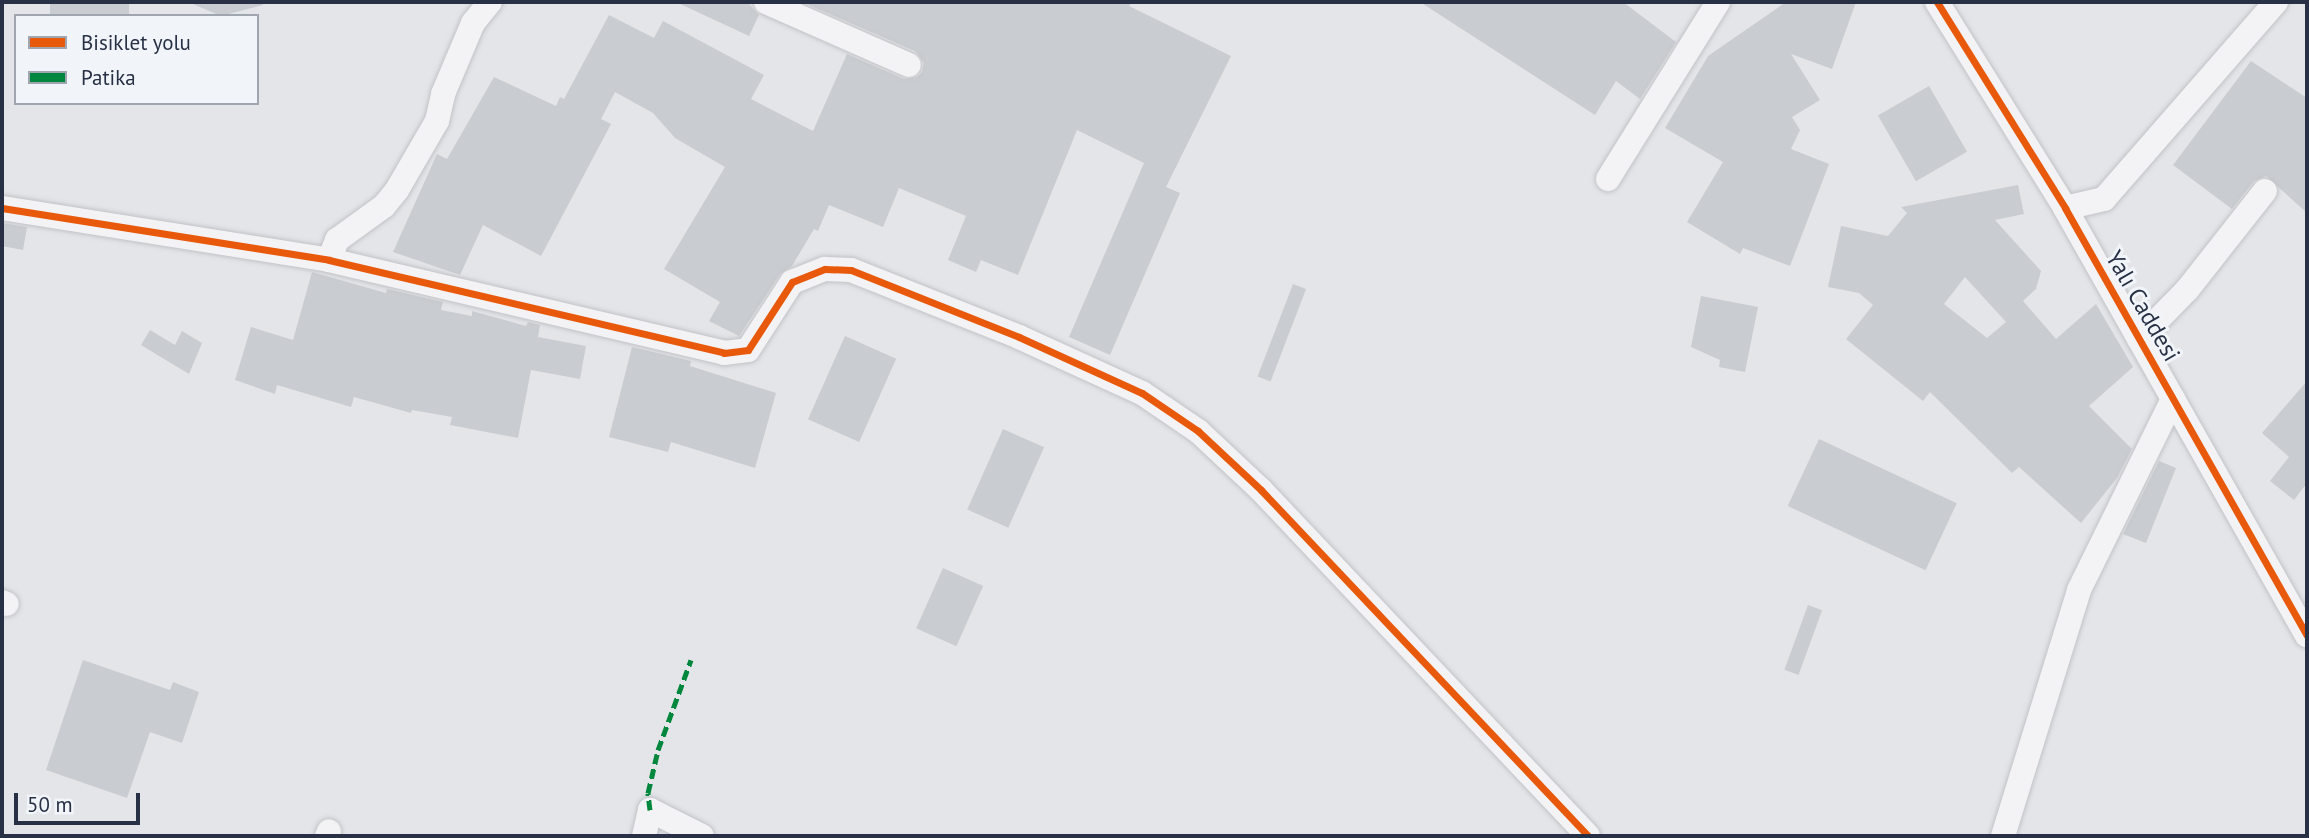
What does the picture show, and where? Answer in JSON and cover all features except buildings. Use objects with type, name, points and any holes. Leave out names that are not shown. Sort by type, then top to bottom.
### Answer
[{"type":"street","points":[[329,260],[337,240],[384,206],[397,190],[437,121],[467,34],[490,2]]},
{"type":"street","points":[[766,2],[909,65]]},
{"type":"street","points":[[1608,179],[1718,2]]},
{"type":"street","name":"Yalı Caddesi","points":[[1937,2],[2065,208],[2307,635]]},
{"type":"street","points":[[2065,208],[2104,199],[2276,2]]},
{"type":"street","points":[[2139,339],[2186,290],[2265,191]]},
{"type":"street","points":[[2,208],[329,260],[724,353],[748,350],[792,282],[825,269],[851,270],[1142,393],[1198,431],[1261,490],[1588,836]]},
{"type":"street","points":[[2003,836],[2079,590],[2173,399]]},
{"type":"street","points":[[644,836],[650,810],[702,836]]},
{"type":"marked path","points":[[650,810],[648,793],[658,750],[691,660]]},
{"type":"cycle path","points":[[1937,2],[2065,208],[2307,635]]},
{"type":"cycle path","points":[[2,208],[329,260],[724,353],[748,350],[792,282],[825,269],[851,270],[1019,337],[1142,393],[1198,431],[1261,490],[1588,836]]}]
